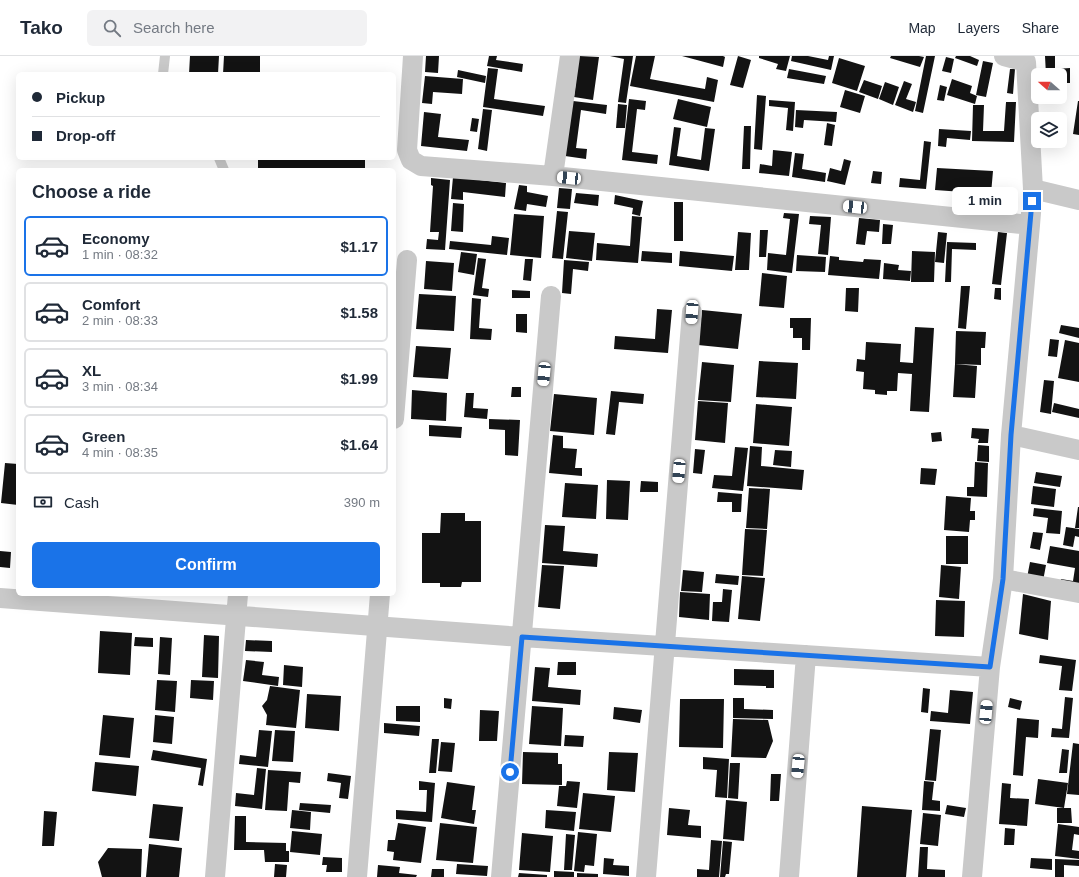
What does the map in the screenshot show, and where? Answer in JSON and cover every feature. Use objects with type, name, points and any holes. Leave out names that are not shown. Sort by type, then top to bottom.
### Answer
[{"type":"street","points":[[413,56],[407,150],[411,160],[422,166],[553,176],[1030,225]]},
{"type":"street","points":[[553,176],[570,56]]},
{"type":"street","points":[[972,877],[990,667],[1003,579],[1011,435],[1033,189],[1026,62],[1004,56]]},
{"type":"street","points":[[1033,189],[1079,200]]},
{"type":"street","points":[[396,395],[407,260]]},
{"type":"street","points":[[501,877],[551,296]]},
{"type":"street","points":[[646,877],[692,312]]},
{"type":"street","points":[[1011,435],[1079,450]]},
{"type":"street","points":[[1003,579],[1079,594]]},
{"type":"street","points":[[215,877],[238,596]]},
{"type":"street","points":[[357,877],[380,596]]},
{"type":"street","points":[[0,598],[522,637],[990,667]]},
{"type":"street","points":[[789,877],[806,656]]},
{"type":"lane","points":[[163,72],[164,56]]},
{"type":"building","points":[[190,56],[219,56],[218,72],[189,72]]},
{"type":"building","points":[[224,56],[260,56],[260,72],[223,72]]},
{"type":"building","points":[[426,56],[439,56],[438,73],[425,72]]},
{"type":"building","points":[[489,56],[497,56],[496,60],[523,64],[522,72],[487,66]]},
{"type":"building","points":[[579,56],[599,57],[593,100],[574,97]]},
{"type":"building","points":[[610,56],[633,56],[626,103],[618,102],[624,59]]},
{"type":"building","points":[[636,56],[655,56],[650,79],[705,89],[707,77],[718,80],[714,102],[630,86]]},
{"type":"building","points":[[682,56],[723,56],[725,57],[723,67]]},
{"type":"building","points":[[738,56],[751,60],[743,88],[730,85]]},
{"type":"building","points":[[759,56],[790,56],[786,71],[776,69],[778,64],[759,58]]},
{"type":"building","points":[[792,56],[808,56],[828,60],[829,56],[834,56],[831,70],[791,61]]},
{"type":"building","points":[[891,56],[924,57],[920,67],[890,58]]},
{"type":"building","points":[[926,56],[935,56],[923,113],[915,111]]},
{"type":"building","points":[[956,56],[970,56],[979,60],[977,66],[955,58]]},
{"type":"building","points":[[1045,56],[1055,56],[1055,68],[1046,68]]},
{"type":"building","points":[[946,57],[954,59],[951,73],[942,71]]},
{"type":"building","points":[[839,58],[865,66],[857,91],[832,83]]},
{"type":"building","points":[[983,61],[993,63],[986,97],[976,95]]},
{"type":"building","points":[[488,68],[498,69],[494,99],[545,106],[543,116],[483,107]]},
{"type":"building","points":[[1067,68],[1070,68],[1070,83],[1067,83]]},
{"type":"building","points":[[789,69],[826,76],[824,84],[787,78]]},
{"type":"building","points":[[1010,69],[1015,69],[1013,94],[1007,93]]},
{"type":"building","points":[[458,70],[486,76],[485,83],[457,77]]},
{"type":"building","points":[[425,76],[463,79],[462,94],[433,92],[432,104],[422,103]]},
{"type":"building","points":[[952,79],[972,86],[970,93],[977,96],[975,104],[947,95]]},
{"type":"building","points":[[864,80],[882,86],[878,99],[859,92]]},
{"type":"building","points":[[904,81],[912,84],[906,99],[916,102],[913,112],[895,105]]},
{"type":"building","points":[[885,82],[899,87],[893,105],[879,99]]},
{"type":"building","points":[[940,85],[947,87],[944,101],[937,100]]},
{"type":"building","points":[[845,90],[865,96],[860,113],[840,107]]},
{"type":"building","points":[[757,95],[766,96],[762,150],[754,149]]},
{"type":"building","points":[[629,99],[646,101],[645,110],[637,109],[632,152],[658,155],[657,164],[622,160]]},
{"type":"building","points":[[678,99],[711,107],[707,127],[673,119]]},
{"type":"building","points":[[769,100],[795,102],[793,131],[786,130],[788,108],[769,106]]},
{"type":"building","points":[[573,101],[607,105],[606,114],[581,110],[576,148],[587,149],[586,159],[565,156]]},
{"type":"building","points":[[1079,101],[1079,135],[1073,134]]},
{"type":"building","points":[[1006,102],[1016,102],[1014,142],[972,141],[973,105],[984,105],[983,131],[1004,131]]},
{"type":"building","points":[[618,104],[627,105],[625,128],[616,128]]},
{"type":"building","points":[[483,109],[492,110],[487,151],[478,149]]},
{"type":"building","points":[[796,110],[837,112],[836,122],[804,120],[803,128],[795,127]]},
{"type":"building","points":[[424,112],[441,114],[438,137],[469,140],[467,151],[421,146]]},
{"type":"building","points":[[472,118],[479,119],[477,132],[470,131]]},
{"type":"building","points":[[827,123],[835,125],[832,146],[824,145]]},
{"type":"building","points":[[744,126],[751,126],[750,169],[742,169]]},
{"type":"building","points":[[674,127],[681,128],[677,156],[701,160],[705,128],[715,129],[709,171],[669,165]]},
{"type":"building","points":[[939,129],[971,131],[970,140],[947,138],[946,147],[938,146]]},
{"type":"building","points":[[924,141],[931,142],[926,189],[899,187],[900,178],[920,180]]},
{"type":"building","points":[[773,150],[792,152],[789,176],[759,173],[760,164],[772,166]]},
{"type":"building","points":[[795,153],[804,154],[802,169],[826,173],[825,182],[792,177]]},
{"type":"building","points":[[844,159],[851,161],[845,185],[827,181],[830,168],[841,171]]},
{"type":"building","points":[[258,160],[365,160],[365,168],[258,168]]},
{"type":"building","points":[[937,168],[993,171],[991,194],[935,190]]},
{"type":"building","points":[[873,171],[882,172],[881,184],[871,183]]},
{"type":"building","points":[[453,177],[506,183],[505,197],[463,192],[463,200],[451,199]]},
{"type":"building","points":[[431,178],[450,180],[445,250],[426,249],[427,239],[438,240],[439,232],[430,232],[433,186],[431,185]]},
{"type":"building","points":[[519,185],[527,186],[527,192],[548,196],[546,207],[527,204],[526,211],[514,209]]},
{"type":"building","points":[[559,188],[572,189],[570,209],[557,208]]},
{"type":"building","points":[[576,193],[599,195],[598,206],[574,203]]},
{"type":"building","points":[[615,195],[643,201],[640,216],[632,214],[633,208],[614,204]]},
{"type":"building","points":[[674,202],[683,202],[683,241],[674,241]]},
{"type":"building","points":[[453,203],[464,204],[463,232],[451,231]]},
{"type":"building","points":[[557,211],[568,212],[563,259],[552,258]]},
{"type":"building","points":[[784,213],[799,214],[792,273],[767,270],[768,253],[786,255],[790,219],[783,218]]},
{"type":"building","points":[[514,214],[544,216],[541,258],[510,255]]},
{"type":"building","points":[[632,216],[642,217],[638,263],[596,260],[597,243],[630,246]]},
{"type":"building","points":[[810,216],[831,217],[828,255],[818,254],[821,225],[809,224]]},
{"type":"building","points":[[859,218],[880,220],[879,232],[867,231],[865,245],[856,244]]},
{"type":"building","points":[[883,224],[893,225],[891,244],[882,244]]},
{"type":"building","points":[[760,230],[768,230],[766,257],[759,257]]},
{"type":"building","points":[[569,231],[595,233],[592,261],[566,258]]},
{"type":"building","points":[[738,232],[751,233],[749,270],[735,270]]},
{"type":"building","points":[[938,232],[947,233],[944,263],[935,262]]},
{"type":"building","points":[[998,232],[1007,233],[1001,285],[992,284]]},
{"type":"building","points":[[492,236],[509,238],[507,255],[449,249],[450,241],[491,245]]},
{"type":"building","points":[[947,242],[976,243],[976,250],[952,249],[951,282],[945,282]]},
{"type":"building","points":[[642,251],[672,253],[672,263],[641,261]]},
{"type":"building","points":[[680,251],[734,256],[732,271],[679,266]]},
{"type":"building","points":[[912,251],[935,252],[934,282],[911,282]]},
{"type":"building","points":[[461,252],[477,254],[474,275],[458,272]]},
{"type":"building","points":[[797,255],[826,257],[825,272],[796,271]]},
{"type":"building","points":[[830,256],[839,257],[839,260],[863,262],[864,259],[881,260],[879,279],[828,275]]},
{"type":"building","points":[[478,258],[486,259],[482,288],[489,289],[488,297],[473,295]]},
{"type":"building","points":[[525,259],[533,259],[531,281],[523,280]]},
{"type":"building","points":[[564,260],[589,262],[588,271],[573,269],[571,294],[562,293]]},
{"type":"building","points":[[426,261],[454,263],[452,291],[424,289]]},
{"type":"building","points":[[884,263],[899,265],[898,270],[911,271],[910,281],[883,279]]},
{"type":"building","points":[[762,273],[787,276],[784,308],[759,306]]},
{"type":"building","points":[[961,286],[970,286],[966,329],[958,328]]},
{"type":"building","points":[[846,288],[859,288],[858,312],[845,311]]},
{"type":"building","points":[[995,288],[1001,288],[1001,300],[994,299]]},
{"type":"building","points":[[512,290],[530,291],[530,298],[512,298]]},
{"type":"building","points":[[419,294],[456,296],[454,331],[416,329]]},
{"type":"building","points":[[472,298],[481,299],[479,328],[492,329],[491,340],[470,339]]},
{"type":"building","points":[[657,309],[672,310],[668,353],[614,349],[615,336],[655,339]]},
{"type":"building","points":[[702,310],[742,314],[738,349],[698,345]]},
{"type":"building","points":[[516,314],[527,314],[527,333],[516,332]]},
{"type":"building","points":[[790,318],[811,318],[810,350],[802,350],[802,338],[793,338],[793,328],[790,328]]},
{"type":"building","points":[[1061,325],[1079,328],[1079,338],[1059,333]]},
{"type":"building","points":[[915,327],[934,328],[929,412],[910,411],[912,374],[898,373],[897,391],[887,391],[887,395],[875,394],[875,390],[863,389],[864,372],[856,371],[857,359],[865,360],[866,342],[901,344],[900,362],[913,363]]},
{"type":"building","points":[[956,331],[986,332],[985,348],[981,348],[981,365],[955,364]]},
{"type":"building","points":[[1050,339],[1059,340],[1057,357],[1048,356]]},
{"type":"building","points":[[1065,340],[1079,343],[1079,382],[1058,378]]},
{"type":"building","points":[[416,346],[451,348],[448,379],[413,377]]},
{"type":"building","points":[[759,361],[798,363],[796,399],[756,397]]},
{"type":"building","points":[[702,362],[734,365],[731,402],[698,400]]},
{"type":"building","points":[[955,364],[977,366],[975,398],[953,397]]},
{"type":"building","points":[[1044,380],[1054,381],[1051,414],[1040,412]]},
{"type":"building","points":[[512,387],[521,387],[521,397],[511,397]]},
{"type":"building","points":[[412,390],[447,393],[446,421],[411,419]]},
{"type":"building","points":[[611,391],[644,394],[643,404],[619,402],[615,435],[606,434]]},
{"type":"building","points":[[466,393],[474,393],[473,408],[488,409],[487,419],[464,417]]},
{"type":"building","points":[[554,394],[597,398],[594,435],[550,431]]},
{"type":"building","points":[[698,401],[728,403],[725,443],[695,440]]},
{"type":"building","points":[[1054,403],[1079,409],[1079,418],[1052,412]]},
{"type":"building","points":[[756,404],[792,407],[789,446],[753,443]]},
{"type":"building","points":[[489,419],[520,420],[518,456],[505,455],[505,430],[489,429]]},
{"type":"building","points":[[429,425],[462,427],[461,438],[429,436]]},
{"type":"building","points":[[972,428],[989,429],[988,443],[978,443],[979,439],[971,438]]},
{"type":"building","points":[[941,432],[942,441],[932,442],[931,433]]},
{"type":"building","points":[[553,435],[563,436],[563,448],[577,449],[575,468],[582,468],[582,476],[549,473]]},
{"type":"building","points":[[978,445],[989,446],[989,462],[977,461]]},
{"type":"building","points":[[750,446],[762,447],[761,466],[804,470],[802,490],[747,486]]},
{"type":"building","points":[[735,447],[748,448],[743,491],[712,488],[714,475],[732,476]]},
{"type":"building","points":[[695,449],[705,450],[702,474],[693,473]]},
{"type":"building","points":[[775,450],[792,451],[791,467],[773,465]]},
{"type":"building","points":[[975,462],[988,463],[987,497],[967,496],[967,487],[974,487]]},
{"type":"building","points":[[5,463],[16,464],[16,505],[1,503]]},
{"type":"building","points":[[921,468],[937,469],[935,485],[920,484]]},
{"type":"building","points":[[1036,472],[1062,476],[1060,487],[1034,483]]},
{"type":"building","points":[[607,480],[630,481],[628,520],[606,519]]},
{"type":"building","points":[[641,481],[658,482],[658,492],[640,492]]},
{"type":"building","points":[[565,483],[598,485],[596,519],[562,517]]},
{"type":"building","points":[[1033,486],[1056,489],[1054,507],[1031,504]]},
{"type":"building","points":[[749,488],[770,489],[767,529],[746,528]]},
{"type":"building","points":[[718,492],[742,494],[741,512],[732,512],[732,502],[717,502]]},
{"type":"building","points":[[946,496],[971,498],[970,511],[975,511],[975,520],[970,520],[969,532],[944,530]]},
{"type":"building","points":[[1078,507],[1079,528],[1075,528]]},
{"type":"building","points":[[1034,508],[1062,511],[1060,534],[1046,533],[1048,518],[1033,516]]},
{"type":"building","points":[[441,513],[465,513],[465,521],[481,521],[481,582],[462,582],[461,587],[440,587],[440,583],[422,583],[422,533],[440,533]]},
{"type":"building","points":[[545,525],[565,526],[563,551],[598,554],[597,567],[542,563]]},
{"type":"building","points":[[1066,527],[1079,529],[1079,537],[1075,536],[1073,547],[1063,545]]},
{"type":"building","points":[[745,529],[767,530],[763,576],[742,575]]},
{"type":"building","points":[[1033,532],[1043,533],[1040,550],[1030,548]]},
{"type":"building","points":[[946,536],[968,536],[968,564],[946,564]]},
{"type":"building","points":[[1050,546],[1079,551],[1079,584],[1059,588],[1061,579],[1073,581],[1075,568],[1047,563]]},
{"type":"building","points":[[0,551],[11,552],[10,568],[0,567]]},
{"type":"building","points":[[1030,562],[1046,565],[1043,581],[1026,583]]},
{"type":"building","points":[[542,565],[564,566],[560,609],[538,607]]},
{"type":"building","points":[[941,565],[961,567],[959,599],[939,597]]},
{"type":"building","points":[[683,570],[704,572],[702,592],[681,591]]},
{"type":"building","points":[[716,574],[739,576],[738,585],[715,583]]},
{"type":"building","points":[[742,576],[765,578],[760,621],[738,619]]},
{"type":"building","points":[[723,589],[732,590],[729,622],[712,621],[713,602],[722,602]]},
{"type":"building","points":[[680,592],[710,594],[709,620],[679,617]]},
{"type":"building","points":[[1023,594],[1051,601],[1048,640],[1019,634]]},
{"type":"building","points":[[936,600],[965,601],[964,637],[935,636]]},
{"type":"building","points":[[100,631],[132,633],[130,675],[98,673]]},
{"type":"building","points":[[204,635],[219,636],[218,678],[202,677]]},
{"type":"building","points":[[135,637],[153,638],[153,647],[134,646]]},
{"type":"building","points":[[160,637],[172,638],[170,675],[158,674]]},
{"type":"building","points":[[246,640],[272,641],[272,652],[245,651]]},
{"type":"building","points":[[1040,655],[1076,660],[1072,691],[1059,690],[1062,666],[1039,663]]},
{"type":"building","points":[[246,660],[264,662],[262,675],[279,677],[278,686],[243,681]]},
{"type":"building","points":[[558,662],[576,662],[576,675],[557,675]]},
{"type":"building","points":[[284,665],[303,667],[302,687],[283,685]]},
{"type":"building","points":[[535,667],[550,668],[548,687],[581,690],[580,705],[532,701]]},
{"type":"building","points":[[734,669],[774,670],[774,688],[766,688],[766,686],[734,685]]},
{"type":"building","points":[[157,680],[177,681],[175,712],[155,710]]},
{"type":"building","points":[[191,680],[214,681],[213,700],[190,698]]},
{"type":"building","points":[[270,686],[300,690],[296,728],[266,725],[267,715],[262,706],[267,700]]},
{"type":"building","points":[[923,688],[930,689],[928,713],[921,712]]},
{"type":"building","points":[[950,690],[973,692],[970,724],[930,721],[931,711],[948,713]]},
{"type":"building","points":[[307,694],[341,696],[339,731],[305,728]]},
{"type":"building","points":[[1065,697],[1073,698],[1069,738],[1051,737],[1052,728],[1062,729]]},
{"type":"building","points":[[444,698],[452,699],[451,709],[444,708]]},
{"type":"building","points":[[733,698],[744,698],[744,709],[773,710],[773,719],[733,718]]},
{"type":"building","points":[[1010,698],[1022,701],[1020,710],[1008,707]]},
{"type":"building","points":[[680,699],[724,699],[723,748],[679,747]]},
{"type":"building","points":[[396,706],[420,706],[420,722],[396,721]]},
{"type":"building","points":[[532,706],[563,708],[561,746],[529,744]]},
{"type":"building","points":[[614,707],[642,710],[640,723],[613,719]]},
{"type":"building","points":[[480,710],[499,711],[497,741],[479,741]]},
{"type":"building","points":[[103,715],[134,718],[130,758],[99,755]]},
{"type":"building","points":[[155,715],[174,717],[172,744],[153,742]]},
{"type":"building","points":[[1017,718],[1039,720],[1038,738],[1026,737],[1023,776],[1013,775]]},
{"type":"building","points":[[733,719],[768,720],[773,741],[766,758],[731,757]]},
{"type":"building","points":[[384,723],[420,726],[419,736],[384,733]]},
{"type":"building","points":[[930,729],[941,730],[936,781],[925,780]]},
{"type":"building","points":[[259,730],[272,731],[268,767],[239,764],[240,755],[256,757]]},
{"type":"building","points":[[275,730],[295,731],[293,762],[272,761]]},
{"type":"building","points":[[565,735],[584,736],[583,747],[564,746]]},
{"type":"building","points":[[432,739],[439,739],[436,773],[429,773]]},
{"type":"building","points":[[441,742],[455,743],[452,772],[438,771]]},
{"type":"building","points":[[1073,743],[1079,744],[1079,795],[1067,794]]},
{"type":"building","points":[[1062,749],[1069,750],[1067,773],[1059,773]]},
{"type":"building","points":[[153,750],[207,759],[203,786],[198,785],[201,768],[151,760]]},
{"type":"building","points":[[523,752],[558,753],[558,764],[562,764],[562,785],[522,784]]},
{"type":"building","points":[[609,752],[638,753],[635,792],[607,790]]},
{"type":"building","points":[[703,757],[729,759],[727,798],[715,797],[717,770],[703,769]]},
{"type":"building","points":[[95,762],[139,766],[136,796],[92,791]]},
{"type":"building","points":[[730,763],[740,763],[738,799],[728,798]]},
{"type":"building","points":[[257,768],[266,769],[262,809],[235,806],[236,793],[254,795]]},
{"type":"building","points":[[268,770],[301,772],[300,783],[289,782],[287,811],[265,810]]},
{"type":"building","points":[[328,773],[351,776],[348,799],[339,798],[341,783],[327,781]]},
{"type":"building","points":[[771,774],[781,774],[779,801],[770,801]]},
{"type":"building","points":[[1038,779],[1068,783],[1064,808],[1035,804]]},
{"type":"building","points":[[419,781],[435,783],[432,822],[396,819],[396,810],[426,812],[427,790],[419,790]]},
{"type":"building","points":[[567,781],[580,782],[577,808],[557,806],[559,786],[566,786]]},
{"type":"building","points":[[924,781],[934,782],[932,800],[940,801],[940,811],[922,810]]},
{"type":"building","points":[[447,782],[475,786],[472,810],[476,810],[474,824],[441,818]]},
{"type":"building","points":[[1002,783],[1011,784],[1010,798],[1029,799],[1027,826],[999,824]]},
{"type":"building","points":[[583,793],[615,796],[611,832],[579,829]]},
{"type":"building","points":[[726,800],[747,802],[744,841],[723,839]]},
{"type":"building","points":[[300,803],[331,805],[330,813],[299,810]]},
{"type":"building","points":[[153,804],[183,807],[179,841],[149,838]]},
{"type":"building","points":[[947,805],[966,808],[964,817],[945,814]]},
{"type":"building","points":[[862,806],[912,810],[906,877],[857,877]]},
{"type":"building","points":[[669,808],[690,810],[688,825],[701,826],[701,838],[667,835]]},
{"type":"building","points":[[1057,808],[1071,808],[1072,823],[1057,823]]},
{"type":"building","points":[[292,810],[311,812],[310,830],[290,828]]},
{"type":"building","points":[[546,810],[576,812],[574,831],[545,828]]},
{"type":"building","points":[[44,811],[57,812],[54,846],[42,846]]},
{"type":"building","points":[[923,813],[941,815],[938,846],[920,844]]},
{"type":"building","points":[[235,816],[246,816],[246,842],[286,843],[286,851],[289,851],[289,862],[265,862],[264,850],[234,850]]},
{"type":"building","points":[[398,823],[426,827],[421,863],[393,860],[394,852],[387,851],[388,840],[395,840]]},
{"type":"building","points":[[440,823],[477,827],[473,863],[436,860]]},
{"type":"building","points":[[1058,824],[1079,827],[1079,835],[1074,834],[1072,850],[1079,851],[1079,859],[1055,856]]},
{"type":"building","points":[[1005,828],[1015,829],[1014,845],[1004,845]]},
{"type":"building","points":[[292,831],[322,834],[320,855],[290,852]]},
{"type":"building","points":[[578,832],[597,834],[594,866],[585,865],[584,872],[574,871]]},
{"type":"building","points":[[522,833],[553,836],[550,872],[519,870]]},
{"type":"building","points":[[566,834],[575,835],[572,870],[564,870]]},
{"type":"building","points":[[711,840],[722,841],[719,877],[697,877],[697,869],[709,870]]},
{"type":"building","points":[[723,841],[732,842],[729,874],[726,874],[725,877],[720,877]]},
{"type":"building","points":[[149,844],[182,848],[179,877],[146,877]]},
{"type":"building","points":[[920,847],[928,847],[927,869],[945,870],[945,877],[918,877]]},
{"type":"building","points":[[108,848],[142,849],[141,877],[102,877],[98,862]]},
{"type":"building","points":[[323,857],[342,858],[342,872],[326,872],[327,865],[322,865]]},
{"type":"building","points":[[604,858],[614,859],[613,865],[629,866],[629,876],[603,874]]},
{"type":"building","points":[[1031,858],[1052,859],[1052,870],[1030,868]]},
{"type":"building","points":[[1055,859],[1079,860],[1079,866],[1064,865],[1064,877],[1055,877]]},
{"type":"building","points":[[275,864],[287,865],[286,877],[274,877]]},
{"type":"building","points":[[457,864],[488,866],[487,876],[456,874]]},
{"type":"building","points":[[378,865],[400,867],[399,873],[417,875],[416,877],[377,877]]},
{"type":"building","points":[[432,869],[444,869],[444,877],[431,877]]},
{"type":"building","points":[[554,871],[574,872],[574,877],[554,877]]},
{"type":"building","points":[[519,873],[547,875],[547,877],[518,877]]},
{"type":"building","points":[[577,873],[598,874],[598,877],[577,877]]},
{"type":"route","points":[[510,772],[522,637],[990,667],[1003,579],[1011,435],[1032,201]]}]
